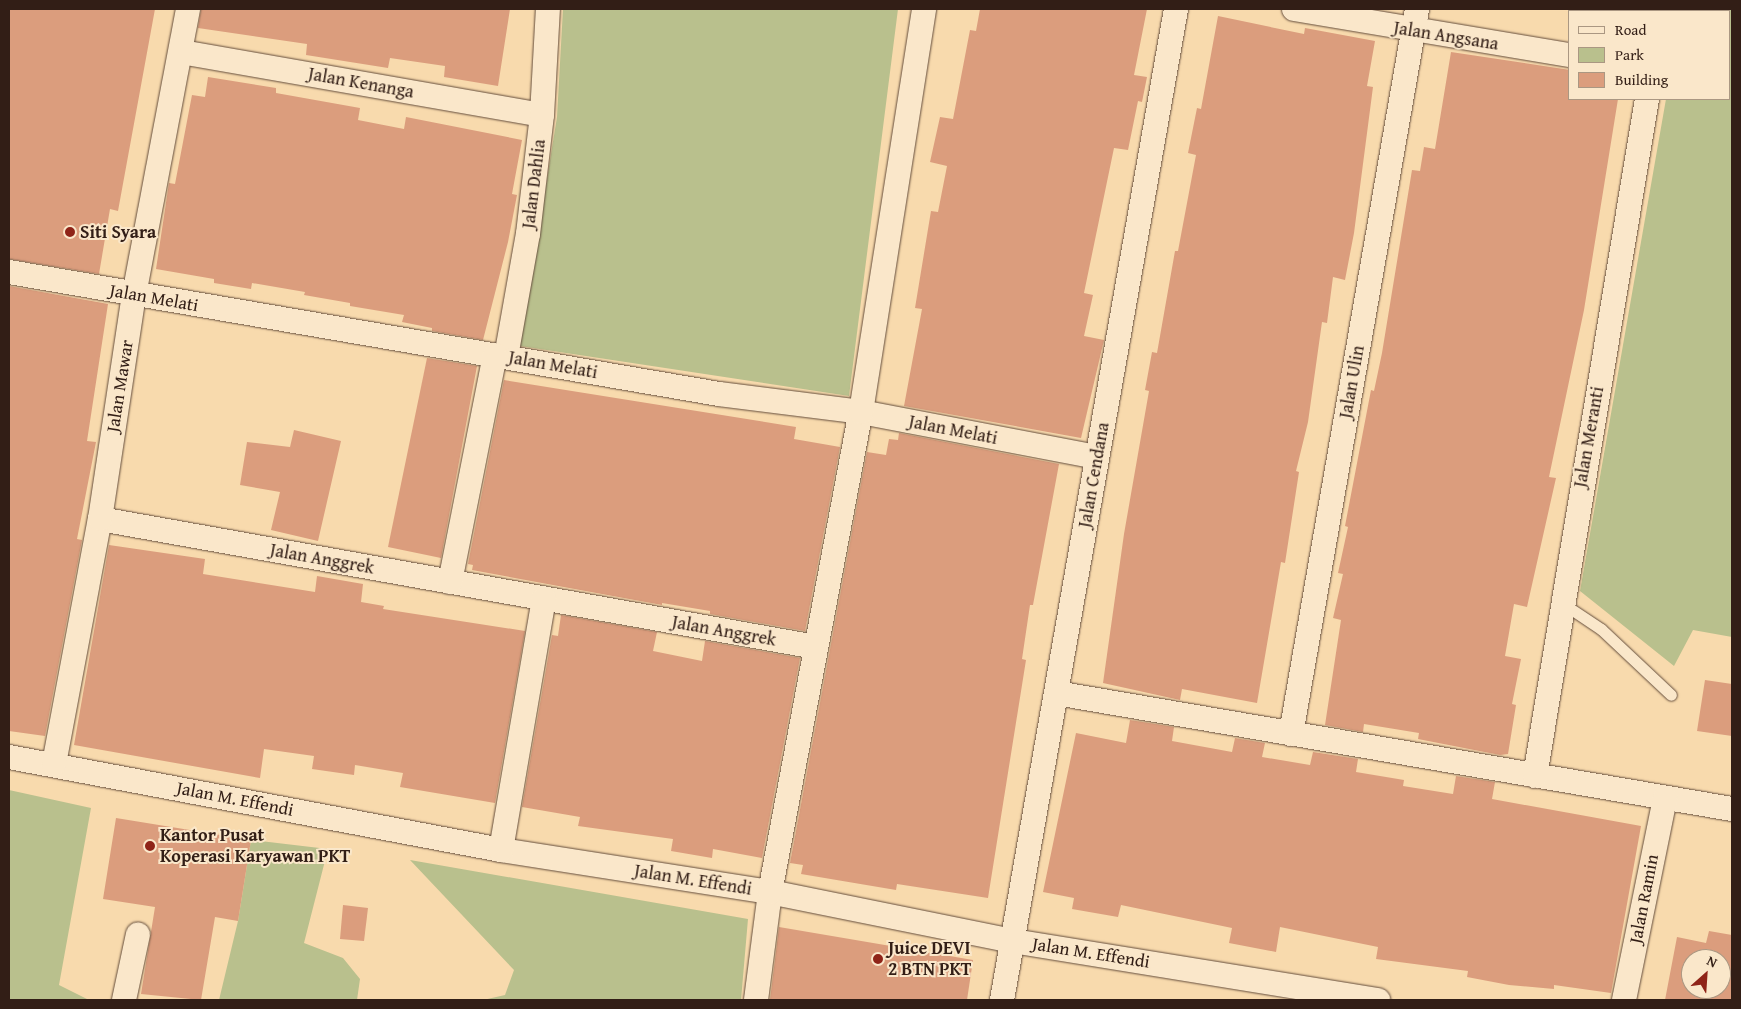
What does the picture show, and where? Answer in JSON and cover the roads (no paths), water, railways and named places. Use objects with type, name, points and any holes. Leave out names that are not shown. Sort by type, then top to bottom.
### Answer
[{"type":"street","name":"Jalan Mawar","points":[[54,764],[100,519],[134,295],[188,9]]},
{"type":"street","name":"Jalan Dahlia","points":[[450,582],[528,234],[542,115],[548,9]]},
{"type":"street","points":[[756,1000],[770,892],[861,412],[924,9]]},
{"type":"street","name":"Jalan Cendana","points":[[1002,1000],[1176,9]]},
{"type":"street","name":"Jalan Angsana","points":[[1294,9],[1415,20],[1568,55]]},
{"type":"street","name":"Jalan Ulin","points":[[1292,734],[1415,20]]},
{"type":"street","name":"Jalan Kenanga","points":[[181,52],[542,115]]},
{"type":"street","name":"Jalan Meranti","points":[[1535,776],[1561,602],[1646,100]]},
{"type":"street","name":"Jalan Melati","points":[[9,272],[719,394],[861,412],[1098,458]]},
{"type":"street","name":"Jalan Anggrek","points":[[100,519],[816,647]]},
{"type":"street","points":[[501,850],[544,599]]},
{"type":"street","points":[[1056,693],[1732,809]]},
{"type":"street","name":"Jalan M. Effendi","points":[[9,757],[501,850],[770,892],[1013,941],[1378,1000]]},
{"type":"street","name":"Jalan Ramin","points":[[1624,1000],[1665,798]]},
{"type":"street","points":[[124,1000],[138,934]]},
{"type":"lane","points":[[1561,602],[1601,629],[1671,695]]},
{"type":"place","name":"Siti Syara","points":[[70,232]]},
{"type":"place","name":"Kantor Pusat Koperasi Karyawan PKT","points":[[150,846]]},
{"type":"place","name":"Juice DEVI 2 BTN PKT","points":[[878,959]]}]
